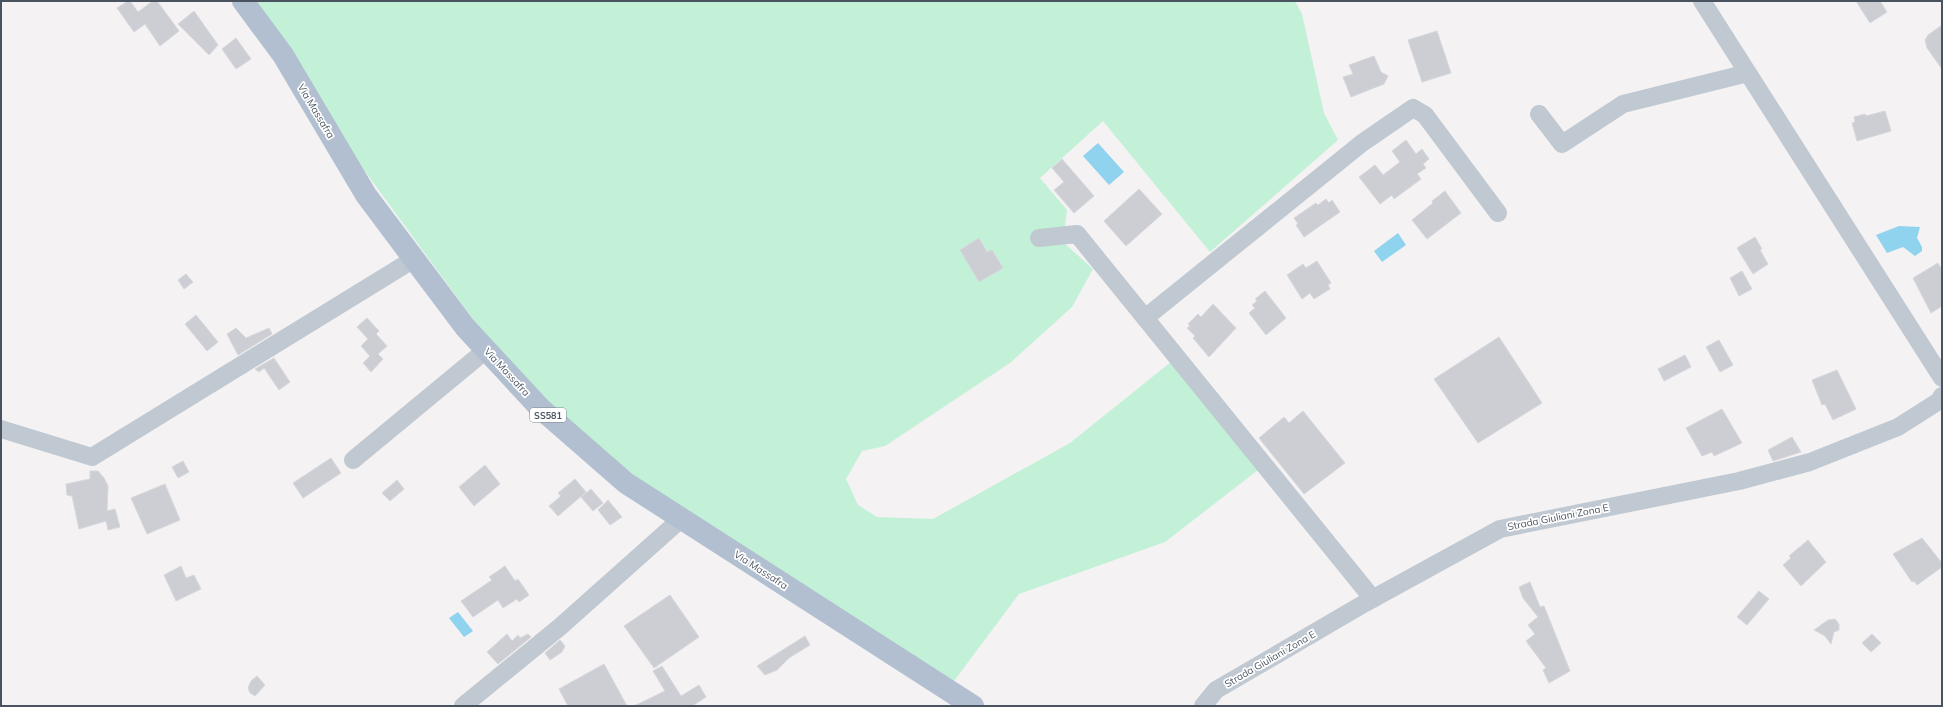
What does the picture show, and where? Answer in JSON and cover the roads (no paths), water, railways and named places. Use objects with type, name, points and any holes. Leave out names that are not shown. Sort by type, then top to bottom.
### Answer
[{"type":"main road","name":"Via Massafra","points":[[243,1],[283,55],[366,195],[465,327],[540,408],[626,483],[974,706]]},
{"type":"street","points":[[1702,1],[1942,378]]},
{"type":"street","points":[[1539,114],[1562,144],[1623,104],[1748,73]]},
{"type":"street","points":[[1145,318],[1362,144],[1413,108],[1425,115],[1498,213]]},
{"type":"street","points":[[1039,238],[1077,234],[1373,599]]},
{"type":"street","points":[[1,429],[92,456],[414,259]]},
{"type":"street","points":[[353,460],[486,350]]},
{"type":"street","name":"Strada Giuliani Zona E","points":[[1203,706],[1216,690],[1373,599],[1500,529],[1739,481],[1810,462],[1898,427],[1939,401],[1942,396]]},
{"type":"street","points":[[463,706],[561,626],[681,519]]},
{"type":"water","points":[[1098,143],[1124,172],[1109,185],[1083,156]]},
{"type":"water","points":[[1899,226],[1920,227],[1917,238],[1922,247],[1922,251],[1915,256],[1903,247],[1887,253],[1876,235]]},
{"type":"water","points":[[1398,233],[1406,245],[1382,262],[1374,251]]},
{"type":"water","points":[[458,612],[473,631],[464,637],[449,618]]}]
